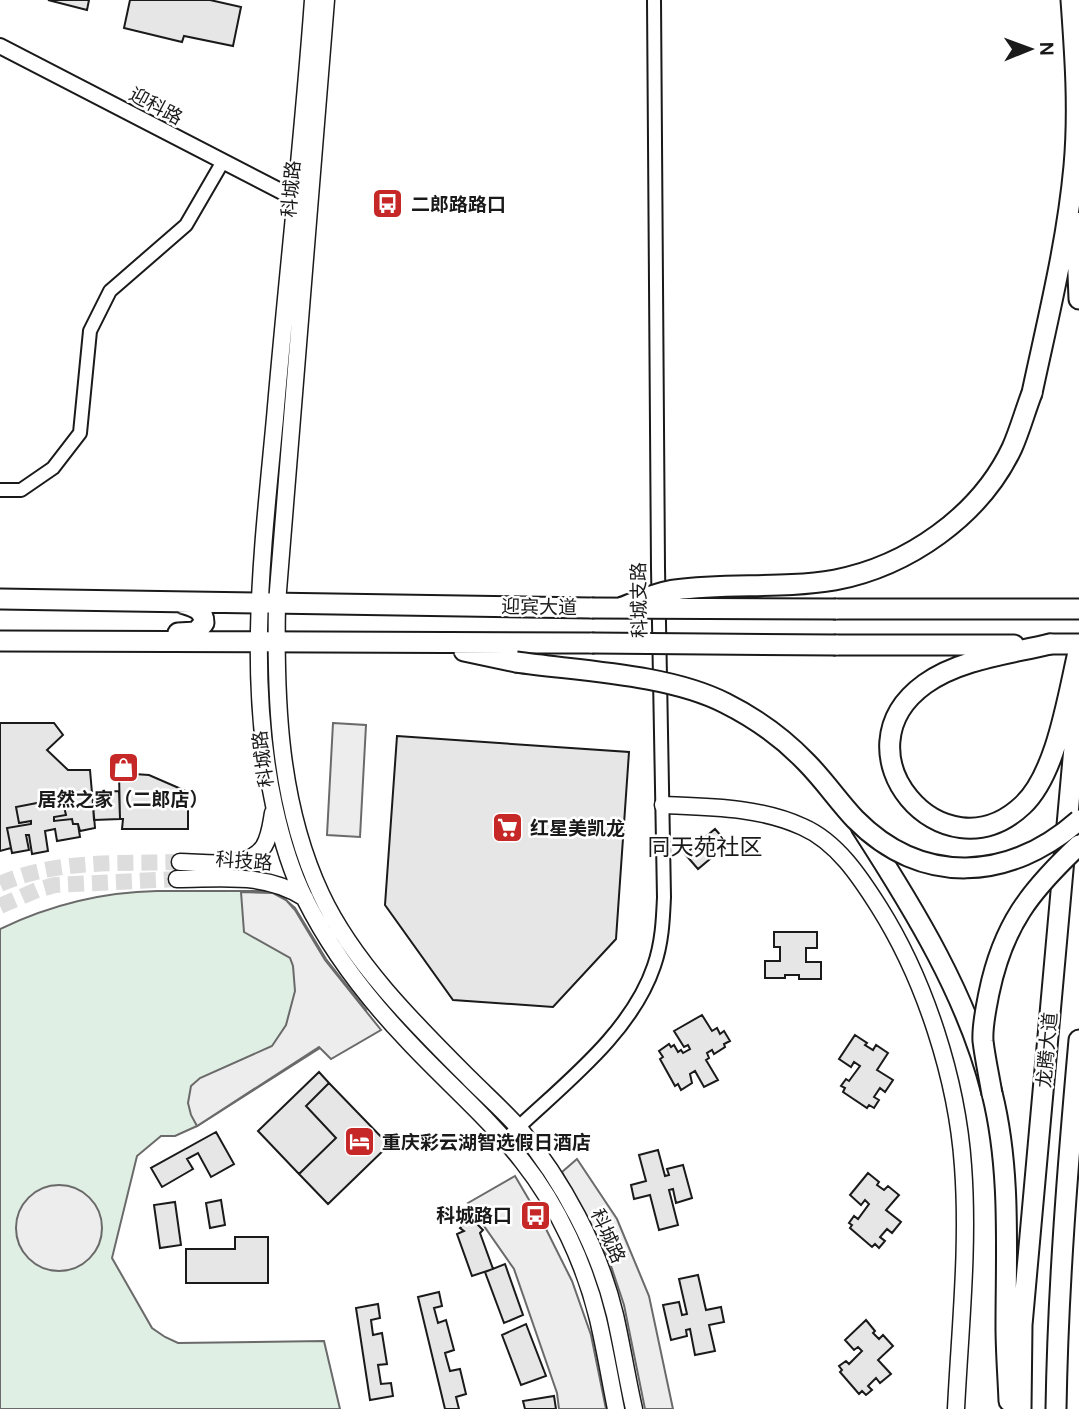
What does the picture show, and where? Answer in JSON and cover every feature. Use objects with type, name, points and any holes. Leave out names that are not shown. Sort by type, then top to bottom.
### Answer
[{"type":"main road","name":"科城路","points":[[313,0],[294,198],[267,642],[260,710],[275,808],[289,859],[305,898],[336,950],[405,1038],[505,1140],[542,1189],[587,1282],[598,1319],[616,1409]]},
{"type":"main road","name":"科城路","points":[[268,603],[326,0]]},
{"type":"main road","points":[[620,608],[673,590],[834,580],[872,570],[906,556],[937,536],[992,482],[1012,448],[1032,393],[1066,228],[1074,165],[1077,102],[1071,0]]},
{"type":"main road","points":[[1074,165],[1079,299]]},
{"type":"main road","name":"迎宾大道","points":[[0,598],[592,608],[1079,609]]},
{"type":"main road","points":[[66,641],[103,634],[193,633],[200,630],[204,624],[202,612],[178,602]]},
{"type":"main road","name":"迎宾大道","points":[[0,641],[1079,646]]},
{"type":"main road","name":"科城路","points":[[267,642],[287,786],[303,849],[323,897],[350,942],[395,1000],[418,1027],[518,1127],[559,1183],[604,1277],[615,1314],[634,1409]]},
{"type":"main road","points":[[425,643],[516,662],[638,678],[680,687],[722,702],[761,723],[804,760],[856,820],[909,901],[957,996],[992,1094]]},
{"type":"main road","points":[[1050,644],[950,670],[924,684],[907,701],[895,720],[890,741],[891,766],[899,788],[926,816],[944,824],[967,827],[988,825],[1008,817],[1024,804],[1040,783],[1050,763],[1074,701],[1079,646]]},
{"type":"main road","name":"龙腾大道","points":[[1021,1409],[1022,1325],[1074,701]]},
{"type":"main road","points":[[663,805],[742,810],[776,817],[805,828],[822,838],[853,870],[900,944],[916,979],[936,1036],[957,1122],[963,1164],[964,1245],[956,1409]]},
{"type":"main road","points":[[180,862],[229,863],[252,857],[266,842],[275,808]]},
{"type":"main road","points":[[856,820],[899,853],[954,868],[981,868],[1008,863],[1037,848],[1079,820]]},
{"type":"main road","points":[[1009,1409],[1006,1229],[1002,1161],[983,1038],[987,1000],[995,961],[1025,902],[1040,883],[1079,845]]},
{"type":"main road","name":"科技路","points":[[177,879],[237,878],[267,881],[285,886],[305,898]]},
{"type":"main road","name":"龙腾大道","points":[[1056,1409],[1068,1161],[1079,1040]]},
{"type":"main road","points":[[1068,1161],[1079,1109]]},
{"type":"street","name":"科城支路","points":[[505,1140],[605,1043],[634,1008],[645,988],[660,944],[663,920],[663,805],[658,568],[654,0]]},
{"type":"street","name":"迎科路","points":[[0,46],[294,198]]},
{"type":"street","points":[[0,490],[21,490],[53,468],[80,433],[90,331],[110,290],[186,225],[222,163]]},
{"type":"green space","points":[[157,891],[262,891],[280,895],[295,908],[326,959],[366,1010],[320,1048],[197,1126],[175,1136],[161,1136],[137,1156],[112,1258],[152,1328],[178,1343],[324,1341],[340,1409],[0,1409],[0,929],[76,901]]},
{"type":"shaded area","points":[[333,723],[366,725],[360,837],[327,835]]},
{"type":"shaded area","points":[[241,892],[273,893],[286,900],[325,960],[381,1030],[331,1059],[319,1047],[197,1126],[188,1103],[191,1086],[200,1078],[272,1046],[286,1025],[295,991],[290,958],[244,932]]},
{"type":"shaded area","points":[[577,1159],[617,1219],[649,1296],[673,1409],[645,1409],[624,1305],[608,1257],[562,1172]]},
{"type":"shaded area","points":[[515,1176],[572,1281],[591,1335],[606,1409],[559,1409],[557,1393],[514,1269],[468,1203]]},
{"type":"shaded area","points":[[59,1185],[75,1189],[89,1198],[98,1212],[102,1228],[98,1244],[89,1258],[75,1267],[59,1271],[43,1267],[29,1258],[20,1244],[16,1228],[20,1212],[29,1198],[43,1189]]},
{"type":"building","points":[[48,0],[89,0],[87,10]]},
{"type":"building","points":[[130,0],[210,0],[241,7],[233,46],[184,36],[182,42],[124,28]]},
{"type":"building","points":[[0,723],[54,723],[63,735],[47,750],[68,770],[90,770],[95,828],[80,831],[78,824],[73,824],[72,819],[54,821],[54,817],[66,815],[62,798],[40,803],[41,806],[37,807],[37,803],[16,807],[19,823],[31,821],[31,824],[7,828],[11,848],[0,851]]},
{"type":"building","name":"红星美凯龙","points":[[397,736],[629,752],[616,939],[553,1007],[453,1000],[385,905]]},
{"type":"building","points":[[119,773],[149,775],[188,792],[188,829],[122,829]]},
{"type":"building","points":[[119,791],[120,819],[94,820],[92,792]]},
{"type":"building","points":[[62,798],[66,815],[54,817],[54,821],[72,819],[73,824],[78,824],[80,837],[57,841],[55,829],[45,831],[48,851],[32,854],[29,835],[26,835],[29,850],[12,853],[7,828],[31,824],[31,821],[19,823],[16,807],[37,803],[37,807],[41,806],[40,803]]},
{"type":"building","points":[[715,829],[728,844],[698,869],[685,854]]},
{"type":"building","points":[[774,932],[817,932],[817,948],[806,948],[806,962],[821,962],[821,979],[799,979],[799,975],[765,978],[765,961],[780,961],[780,947],[774,947]]},
{"type":"building","points":[[702,1015],[712,1031],[717,1028],[720,1034],[724,1031],[730,1041],[714,1054],[712,1050],[707,1053],[709,1058],[706,1060],[718,1080],[704,1087],[695,1071],[690,1074],[692,1083],[681,1090],[678,1084],[675,1086],[660,1059],[663,1057],[659,1051],[669,1044],[671,1047],[674,1045],[678,1052],[681,1050],[683,1053],[690,1049],[688,1045],[684,1047],[674,1031]]},
{"type":"building","points":[[855,1035],[873,1050],[876,1045],[888,1053],[877,1070],[893,1080],[885,1092],[880,1088],[874,1097],[879,1100],[874,1108],[869,1105],[867,1108],[843,1092],[845,1088],[841,1086],[846,1079],[849,1081],[860,1066],[854,1062],[851,1067],[839,1059]]},
{"type":"building","points":[[319,1072],[329,1083],[306,1106],[336,1138],[299,1174],[258,1131]]},
{"type":"building","name":"重庆彩云湖智选假日酒店","points":[[329,1083],[389,1145],[328,1204],[299,1174],[336,1138],[306,1106]]},
{"type":"building","points":[[216,1132],[234,1164],[211,1177],[198,1153],[187,1159],[193,1169],[162,1187],[151,1168]]},
{"type":"building","points":[[658,1150],[665,1176],[669,1175],[667,1169],[683,1165],[692,1198],[676,1203],[673,1189],[669,1190],[678,1225],[659,1230],[650,1195],[634,1199],[631,1185],[646,1181],[639,1155]]},
{"type":"building","points":[[868,1173],[884,1190],[888,1186],[899,1195],[886,1210],[901,1222],[892,1233],[887,1229],[880,1237],[885,1241],[879,1248],[875,1244],[872,1247],[850,1228],[852,1225],[849,1223],[854,1216],[858,1219],[869,1204],[865,1200],[861,1205],[850,1195]]},
{"type":"building","points":[[221,1200],[225,1225],[210,1228],[206,1203]]},
{"type":"building","points":[[175,1202],[181,1245],[160,1248],[154,1205]]},
{"type":"building","points":[[470,1217],[483,1230],[480,1233],[493,1269],[472,1276],[457,1234],[464,1231],[460,1228]]},
{"type":"building","points":[[235,1237],[268,1237],[268,1283],[186,1283],[186,1249],[235,1249]]},
{"type":"building","points":[[505,1264],[523,1315],[504,1323],[485,1272]]},
{"type":"building","points":[[698,1275],[706,1310],[721,1307],[724,1322],[709,1325],[715,1351],[695,1355],[690,1329],[686,1330],[687,1336],[671,1340],[663,1305],[679,1302],[682,1315],[687,1314],[679,1279]]},
{"type":"building","points":[[439,1292],[442,1306],[434,1308],[438,1323],[446,1320],[454,1350],[445,1353],[450,1371],[460,1369],[466,1394],[456,1397],[459,1409],[445,1409],[418,1297]]},
{"type":"building","points":[[378,1304],[380,1318],[371,1320],[373,1335],[382,1333],[387,1364],[378,1365],[381,1384],[391,1383],[393,1396],[370,1400],[356,1308]]},
{"type":"building","points":[[866,1320],[879,1339],[883,1335],[893,1346],[878,1360],[891,1374],[880,1383],[876,1378],[868,1386],[872,1390],[866,1395],[862,1391],[859,1394],[840,1372],[842,1370],[839,1366],[846,1361],[849,1364],[862,1351],[858,1347],[854,1350],[845,1340]]},
{"type":"building","points":[[526,1324],[546,1376],[521,1385],[502,1335]]},
{"type":"building","points":[[554,1396],[556,1409],[525,1409],[523,1401]]},
{"type":"tunnel","points":[[0,884],[44,870],[88,864],[180,862]]},
{"type":"tunnel","points":[[0,906],[55,885],[177,879]]},
{"type":"place","name":"二郎路路口","points":[[388,204]]},
{"type":"place","name":"居然之家（二郎店）","points":[[123,768]]},
{"type":"place","name":"红星美凯龙","points":[[507,828]]},
{"type":"place","name":"重庆彩云湖智选假日酒店","points":[[359,1142]]},
{"type":"place","name":"科城路口","points":[[535,1215]]},
{"type":"district","name":"同天苑社区","points":[[705,847]]}]
